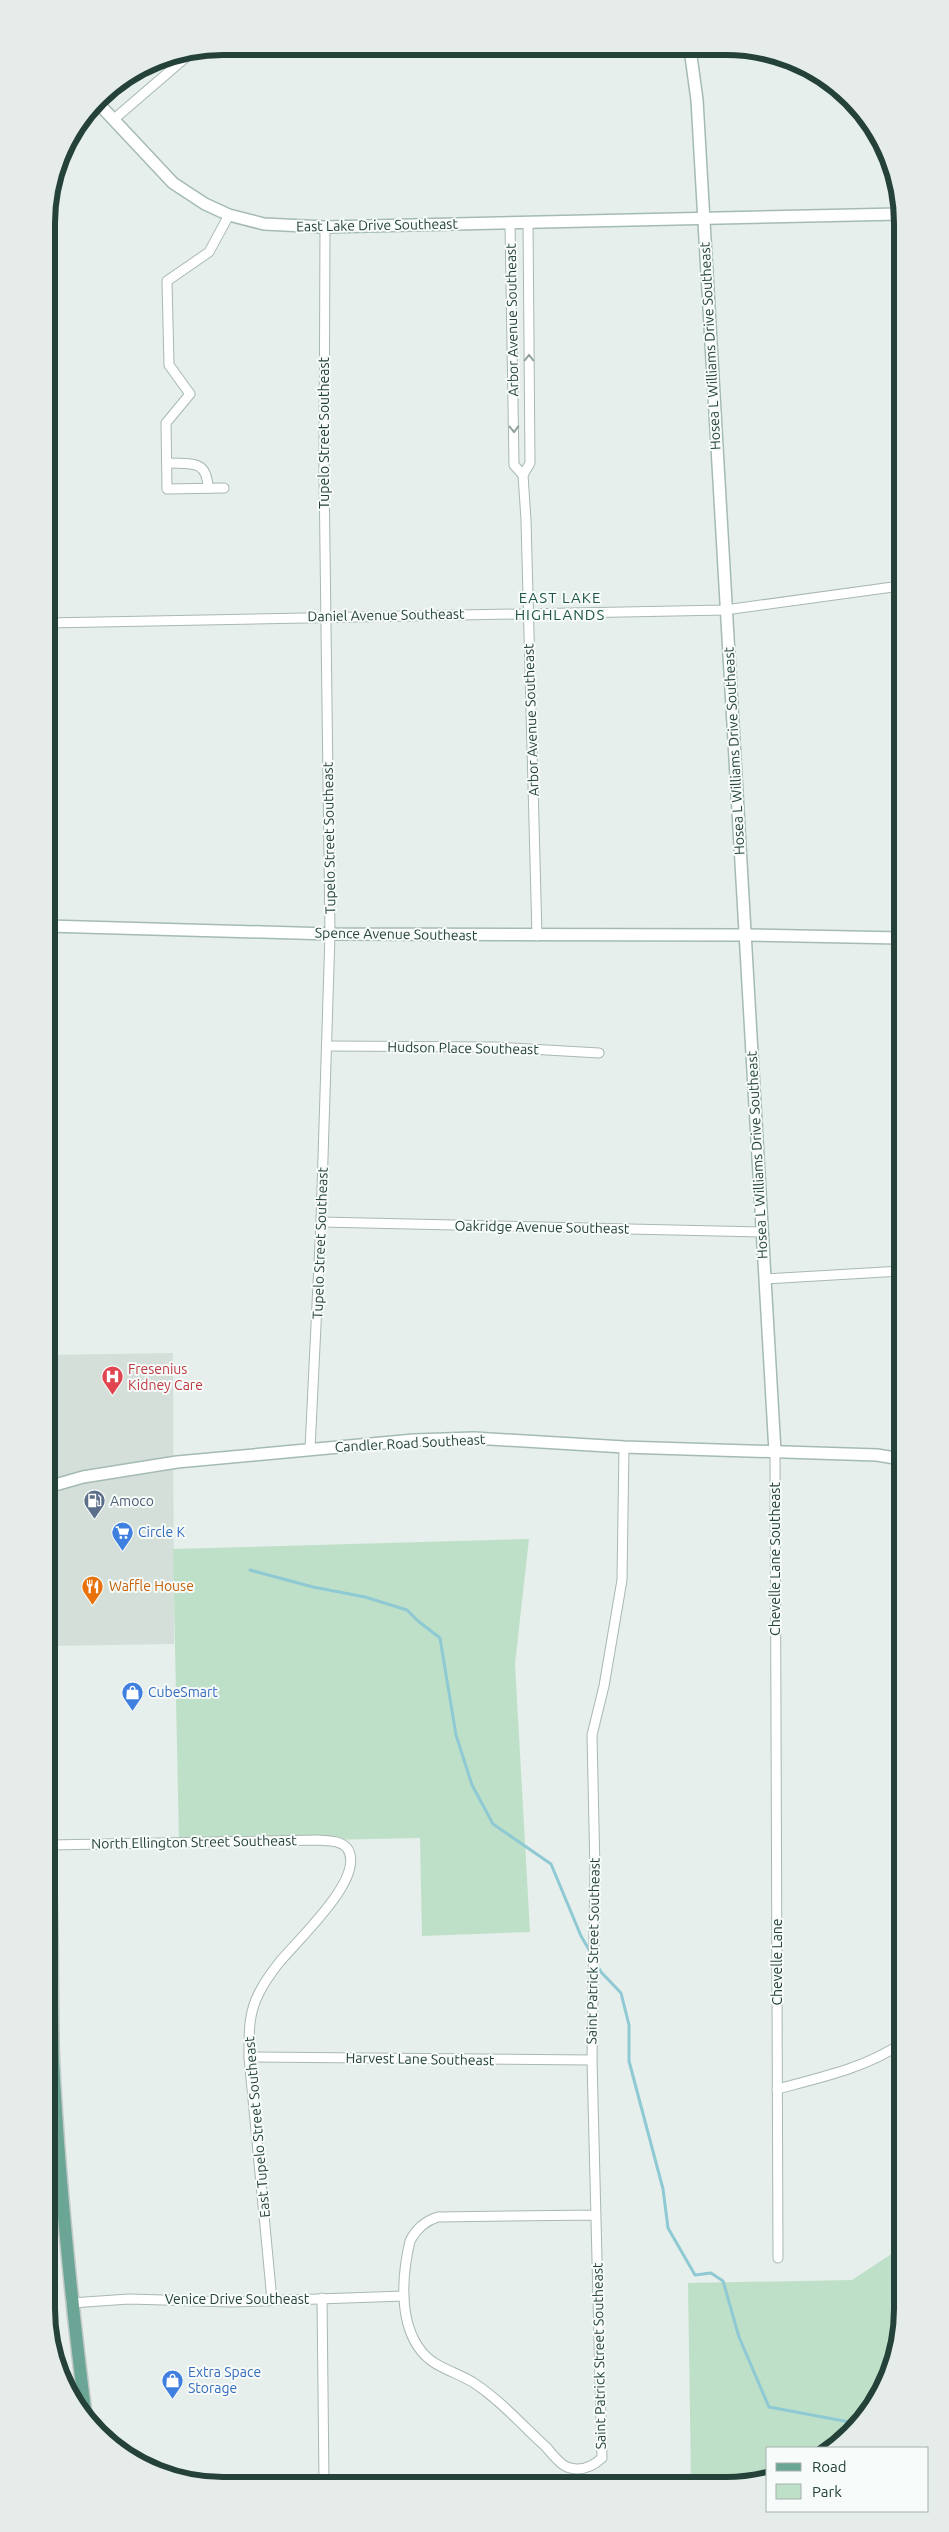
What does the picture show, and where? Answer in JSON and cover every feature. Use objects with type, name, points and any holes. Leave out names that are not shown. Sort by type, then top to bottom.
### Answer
[{"type":"main road","points":[[55,2087],[71,2303],[84,2403]]},
{"type":"street","name":"Hosea L Williams Drive Southeast","points":[[691,55],[695,71],[702,219],[775,1452]]},
{"type":"street","points":[[113,120],[183,60]]},
{"type":"street","name":"East Lake Drive Southeast","points":[[102,107],[173,183],[205,204],[229,215],[264,224],[325,227],[894,214]]},
{"type":"street","points":[[224,488],[167,489],[166,423],[190,394],[168,365],[167,281],[209,252],[229,215]]},
{"type":"street","name":"Arbor Avenue Southeast","points":[[528,222],[530,463],[523,475],[537,936]]},
{"type":"street","name":"Arbor Avenue Southeast","points":[[510,223],[514,465],[523,475]]},
{"type":"street","name":"Tupelo Street Southeast","points":[[310,1449],[321,1222],[330,934],[325,616],[325,227]]},
{"type":"street","points":[[167,463],[192,464],[204,468],[208,474],[208,488]]},
{"type":"street","name":"Daniel Avenue Southeast","points":[[55,622],[726,610],[894,587]]},
{"type":"street","name":"Spence Avenue Southeast","points":[[55,926],[330,934],[744,935],[894,938]]},
{"type":"street","name":"Hudson Place Southeast","points":[[326,1046],[496,1047],[599,1053]]},
{"type":"street","name":"Oakridge Avenue Southeast","points":[[321,1222],[762,1232]]},
{"type":"street","points":[[765,1279],[894,1271]]},
{"type":"street","name":"Candler Road Southeast","points":[[55,1485],[83,1477],[177,1462],[376,1443],[474,1438],[624,1447],[877,1455],[894,1458]]},
{"type":"street","name":"Saint Patrick Street Southeast","points":[[404,2296],[410,2329],[422,2352],[448,2371],[474,2383],[512,2415],[566,2467],[582,2469],[593,2466],[602,2458],[592,2060],[595,1871],[592,1735],[604,1686],[622,1580],[624,1447]]},
{"type":"street","name":"Chevelle Lane Southeast","points":[[775,1452],[776,1666]]},
{"type":"street","name":"Chevelle Lane","points":[[776,1666],[778,2258]]},
{"type":"street","name":"North Ellington Street Southeast","points":[[55,1846],[318,1840],[339,1842]]},
{"type":"street","name":"East Tupelo Street Southeast","points":[[272,2300],[249,2057],[249,2024],[258,1994],[278,1964],[337,1895],[349,1874],[350,1855],[346,1847],[339,1842]]},
{"type":"street","points":[[777,2089],[858,2065],[894,2049]]},
{"type":"street","name":"Harvest Lane Southeast","points":[[249,2057],[592,2060]]},
{"type":"street","points":[[404,2296],[410,2241],[413,2234],[427,2221],[438,2217],[596,2215]]},
{"type":"street","name":"Venice Drive Southeast","points":[[71,2303],[129,2299],[232,2302],[404,2296]]},
{"type":"street","points":[[322,2298],[324,2477]]},
{"type":"shaded area","points":[[173,1353],[174,1644],[55,1646],[55,1355]]},
{"type":"green space","points":[[529,1539],[515,1664],[530,1932],[422,1936],[420,1838],[179,1843],[173,1549]]},
{"type":"green space","points":[[894,2252],[894,2320],[891,2342],[872,2393],[852,2420],[822,2447],[766,2447],[766,2472],[748,2476],[691,2477],[688,2283],[852,2280]]},
{"type":"waterway","points":[[250,1570],[313,1587],[365,1597],[407,1610],[440,1638],[456,1735],[472,1785],[493,1824],[551,1864],[581,1936],[591,1953]]},
{"type":"waterway","points":[[596,1963],[601,1972],[621,1993],[629,2025],[629,2061],[663,2189],[668,2228],[695,2275],[711,2273],[723,2281],[739,2337],[769,2407],[850,2422]]},
{"type":"place","name":"Fresenius Kidney Care","points":[[112,1396]]},
{"type":"place","name":"Amoco","points":[[94,1520]]},
{"type":"place","name":"Circle K","points":[[122,1551]]},
{"type":"place","name":"Waffle House","points":[[93,1605]]},
{"type":"place","name":"CubeSmart","points":[[132,1711]]},
{"type":"place","name":"Extra Space Storage","points":[[172,2399]]},
{"type":"district","name":"EAST LAKE HIGHLANDS","points":[[560,606]]}]
